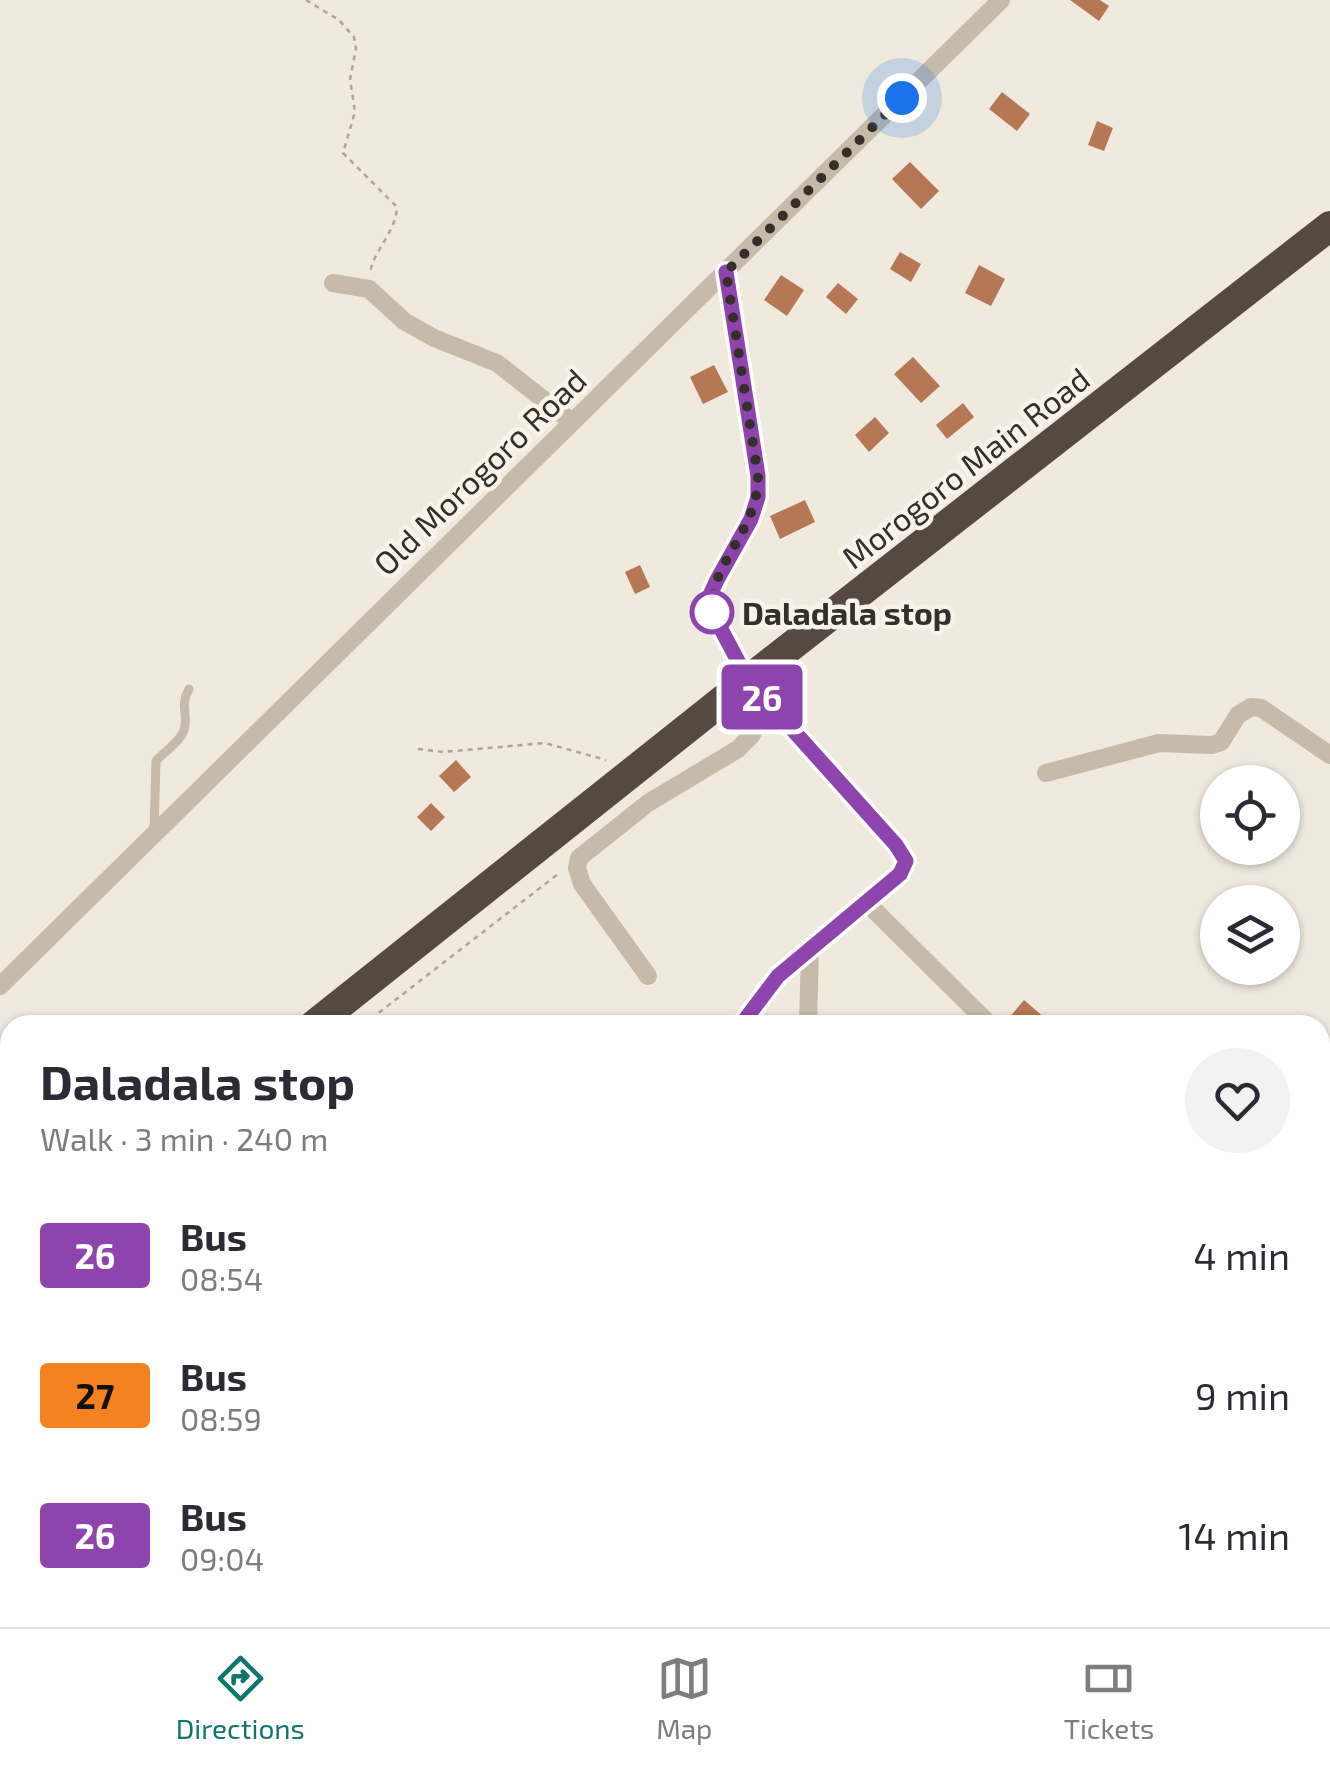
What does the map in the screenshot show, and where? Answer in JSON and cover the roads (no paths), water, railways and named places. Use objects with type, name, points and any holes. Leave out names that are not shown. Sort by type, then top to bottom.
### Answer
[{"type":"highway","name":"Morogoro Main Road","points":[[327,1015],[648,760],[752,685],[1330,226]]},
{"type":"street","name":"Old Morogoro Road","points":[[0,986],[1001,0]]},
{"type":"street","points":[[726,272],[758,497],[751,519],[710,595],[712,612],[752,685],[896,845],[906,861],[900,874],[778,976],[749,1015]]},
{"type":"street","points":[[333,284],[369,288],[404,321],[434,338],[498,363],[572,422]]},
{"type":"street","points":[[648,976],[582,884],[577,868],[580,858],[634,812],[738,749],[751,736],[757,725],[752,685]]},
{"type":"street","points":[[1046,772],[1159,743],[1212,745],[1221,742],[1238,715],[1251,707],[1262,708],[1330,754]]},
{"type":"street","points":[[867,903],[980,1015]]},
{"type":"street","points":[[808,1015],[810,949]]},
{"type":"lane","points":[[154,835],[156,761],[186,727],[183,700],[190,689]]},
{"type":"place","name":"Daladala stop","points":[[712,612]]}]
